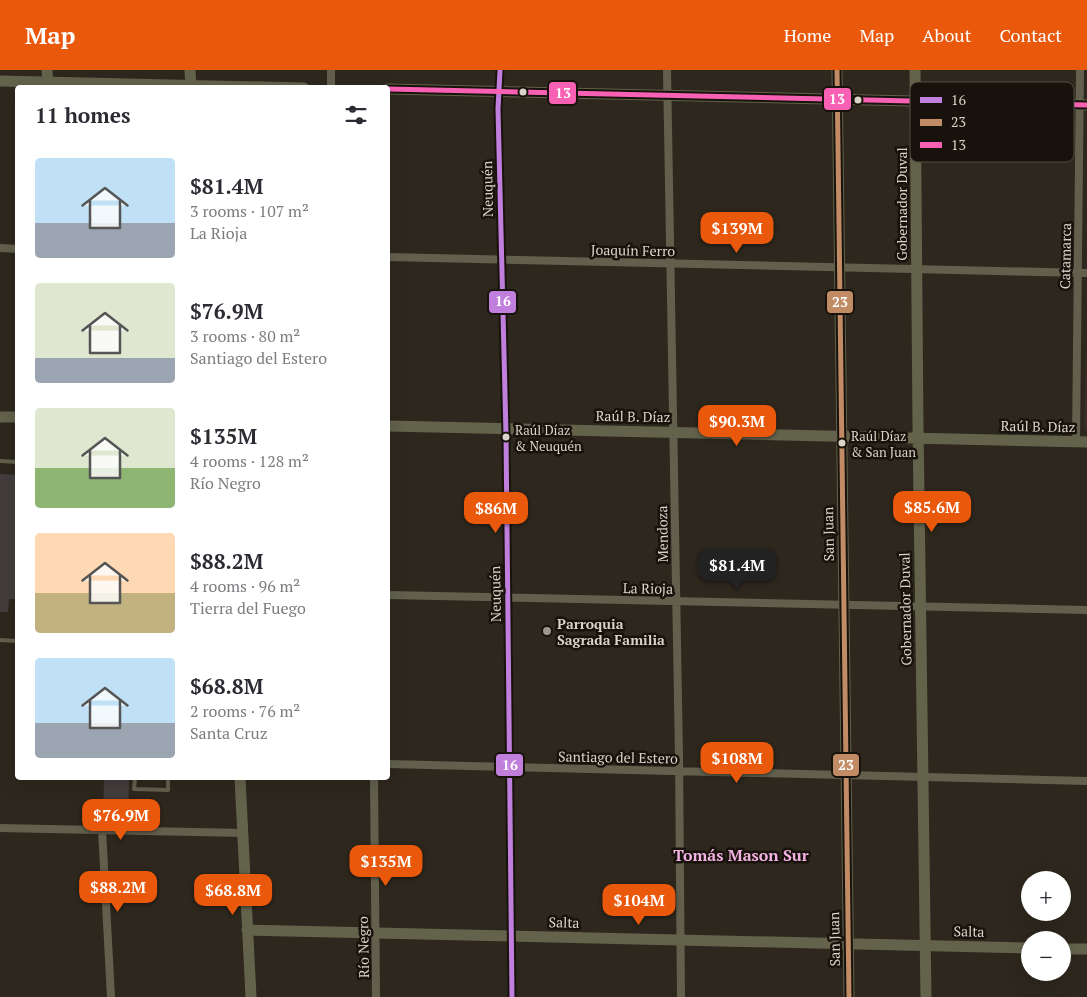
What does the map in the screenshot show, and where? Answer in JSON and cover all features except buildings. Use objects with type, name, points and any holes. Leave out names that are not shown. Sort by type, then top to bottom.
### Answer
[{"type":"street","points":[[190,70],[191,85]]},
{"type":"street","points":[[331,70],[331,85]]},
{"type":"street","name":"Neuquén","points":[[500,70],[498,109],[506,429],[512,997]]},
{"type":"street","name":"Mendoza","points":[[667,70],[681,997]]},
{"type":"street","name":"San Juan","points":[[837,70],[849,997]]},
{"type":"street","name":"Catamarca","points":[[1080,70],[1083,104],[1078,272],[1081,442]]},
{"type":"street","points":[[0,81],[48,80],[167,85]]},
{"type":"street","points":[[390,89],[910,101]]},
{"type":"street","name":"Gobernador Duval","points":[[915,162],[926,997]]},
{"type":"street","points":[[0,248],[15,249]]},
{"type":"street","name":"Joaquín Ferro","points":[[390,257],[1087,273]]},
{"type":"street","points":[[0,417],[15,417]]},
{"type":"street","name":"Raúl B. Díaz","points":[[390,426],[1081,442]]},
{"type":"street","name":"La Rioja","points":[[390,595],[1087,610]]},
{"type":"street","name":"Santiago del Estero","points":[[390,764],[1087,781]]},
{"type":"street","points":[[240,780],[251,997]]},
{"type":"street","name":"Río Negro","points":[[374,780],[376,997]]},
{"type":"street","points":[[0,828],[242,833]]},
{"type":"street","points":[[102,830],[111,997]]},
{"type":"street","name":"Salta","points":[[247,930],[1021,948]]},
{"type":"street","points":[[1071,949],[1087,949]]},
{"type":"lane","points":[[0,461],[15,462]]},
{"type":"lane","points":[[0,640],[15,641]]},
{"type":"lane","points":[[135,780],[134,789],[168,790],[168,780]]},
{"type":"shaded area","points":[[1087,334],[1087,432],[1084,429]]},
{"type":"transit line","name":"16","points":[[500,70],[498,109],[506,435],[512,997]]},
{"type":"transit line","name":"23","points":[[837,70],[849,997]]},
{"type":"transit line","name":"13","points":[[390,89],[910,101]]},
{"type":"transit line","name":"13","points":[[1074,105],[1087,105]]},
{"type":"place","name":"Raúl Díaz & Neuquén","points":[[506,437]]},
{"type":"place","name":"Raúl Díaz & San Juan","points":[[842,443]]},
{"type":"place","name":"Parroquia Sagrada Familia","points":[[547,631]]},
{"type":"district","name":"Tomás Mason Sur","points":[[741,855]]}]
